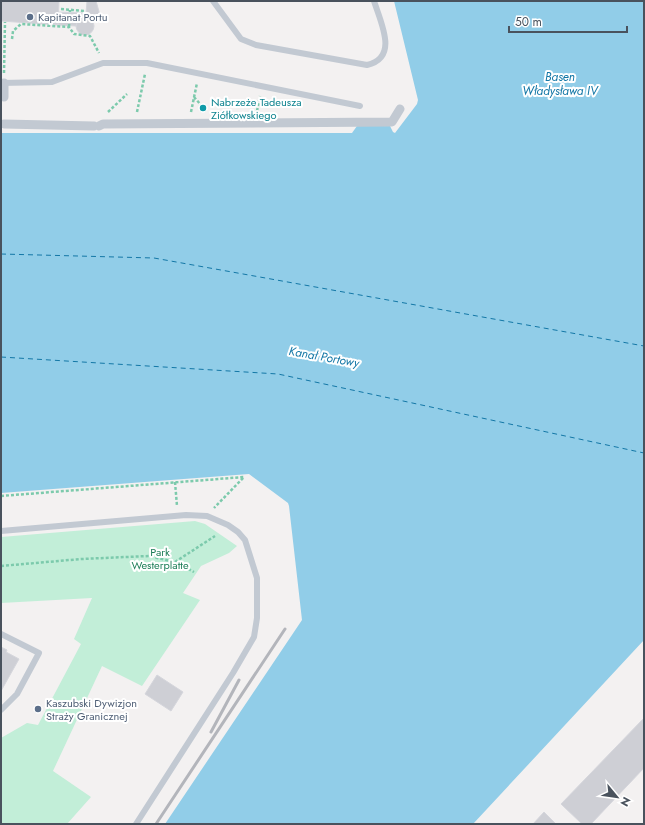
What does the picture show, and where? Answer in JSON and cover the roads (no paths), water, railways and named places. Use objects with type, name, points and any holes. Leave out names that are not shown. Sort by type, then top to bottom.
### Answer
[{"type":"street","points":[[3,83],[4,97]]},
{"type":"street","points":[[4,124],[98,126],[135,124],[392,122],[400,109]]},
{"type":"lane","points":[[212,1],[241,39],[256,45],[367,65],[376,63],[385,54],[386,45],[374,1]]},
{"type":"lane","points":[[3,83],[52,82],[104,62],[147,63],[360,106]]},
{"type":"lane","points":[[1,531],[177,516],[207,516],[228,525],[238,532],[245,540],[251,555],[257,578],[257,618],[254,637],[233,673],[136,824]]},
{"type":"lane","points":[[1,634],[39,653],[17,694],[1,710]]},
{"type":"water","points":[[394,1],[644,1],[644,640],[473,824],[165,824],[302,620],[289,506],[288,503],[249,474],[1,493],[1,133],[352,133],[357,126],[390,126],[395,133],[417,104],[418,100]]},
{"type":"railway","points":[[156,824],[285,629]]},
{"type":"railway","points":[[211,732],[239,680]]},
{"type":"place","name":"Kapitanat Portu","points":[[30,17]]},
{"type":"place","name":"Nabrzeże Tadeusza Ziółkowskiego","points":[[203,108]]},
{"type":"place","name":"Kaszubski Dywizjon Straży Granicznej","points":[[38,709]]},
{"type":"water label","name":"Basen Władysława IV","points":[[560,84]]},
{"type":"water label","name":"Kanał Portowy","points":[[324,357]]},
{"type":"park label","name":"Park Westerplatte","points":[[160,558]]}]
